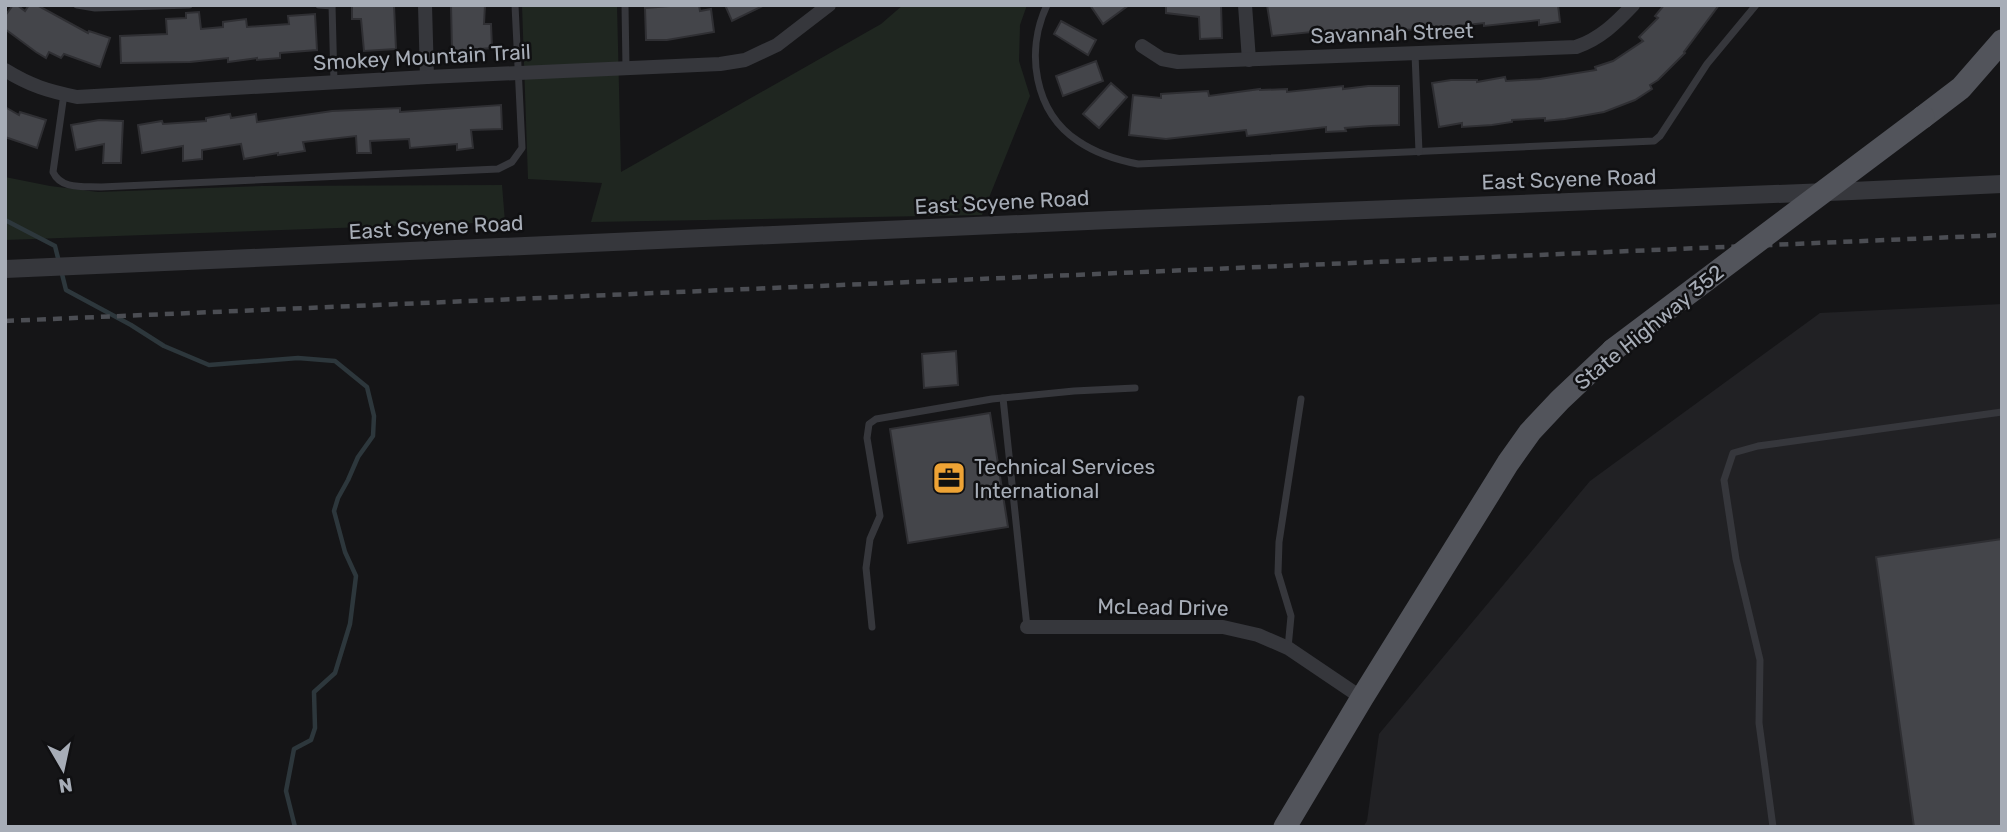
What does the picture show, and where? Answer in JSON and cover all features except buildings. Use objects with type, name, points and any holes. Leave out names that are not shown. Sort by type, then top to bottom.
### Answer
[{"type":"main road","name":"State Highway 352","points":[[1285,827],[1362,698],[1530,432],[1613,350],[1961,88],[2002,41]]},
{"type":"street","points":[[425,5],[427,77]]},
{"type":"street","name":"Smokey Mountain Trail","points":[[5,70],[27,83],[78,97],[720,64],[745,60],[787,38],[829,5]]},
{"type":"street","points":[[1245,5],[1249,60]]},
{"type":"street","name":"Savannah Street","points":[[1142,46],[1161,59],[1178,62],[1576,47],[1600,36],[1633,5]]},
{"type":"street","name":"East Scyene Road","points":[[5,269],[2002,184]]},
{"type":"street","name":"McLead Drive","points":[[1027,627],[1223,627],[1258,635],[1288,648],[1362,698]]},
{"type":"lane","points":[[77,5],[94,8],[190,5]]},
{"type":"lane","points":[[319,5],[332,6],[334,83]]},
{"type":"lane","points":[[64,94],[53,172],[56,179],[64,184],[114,187],[498,169],[512,162],[522,148],[515,5]]},
{"type":"lane","points":[[625,5],[626,69]]},
{"type":"lane","points":[[1048,5],[1040,28],[1034,65],[1051,114],[1070,135],[1092,150],[1110,158],[1138,164],[1654,141],[1660,136],[1707,64],[1756,5]]},
{"type":"lane","points":[[1415,54],[1419,152]]},
{"type":"lane","points":[[872,627],[866,568],[870,539],[880,516],[867,438],[869,424],[876,419],[1003,398],[1135,388]]},
{"type":"lane","points":[[1003,398],[1027,627]]},
{"type":"lane","points":[[1288,648],[1291,616],[1278,573],[1279,542],[1301,399]]},
{"type":"lane","points":[[1773,827],[1759,723],[1760,660],[1736,559],[1724,480],[1733,453],[1758,446],[2002,412]]},
{"type":"shaded area","points":[[522,5],[617,5],[621,172],[881,24],[903,5],[1027,5],[1020,25],[1019,61],[1030,96],[982,215],[591,222],[602,183],[528,179]]},
{"type":"shaded area","points":[[5,177],[98,192],[262,186],[502,185],[505,222],[5,240]]},
{"type":"shaded area","points":[[2002,304],[2002,827],[1363,827],[1367,821],[1379,734],[1590,481],[1820,313]]},
{"type":"waterway","points":[[5,220],[55,246],[59,262]]},
{"type":"waterway","points":[[61,270],[66,290],[164,346],[209,365],[298,358],[335,361],[367,387],[374,416],[373,436],[358,457],[334,511],[345,552],[356,576],[350,624],[335,673],[314,692],[315,728],[311,740],[294,749],[286,791],[295,827]]},
{"type":"railway","points":[[5,321],[2002,235]]},
{"type":"place","name":"Technical Services International","points":[[949,478]]}]
